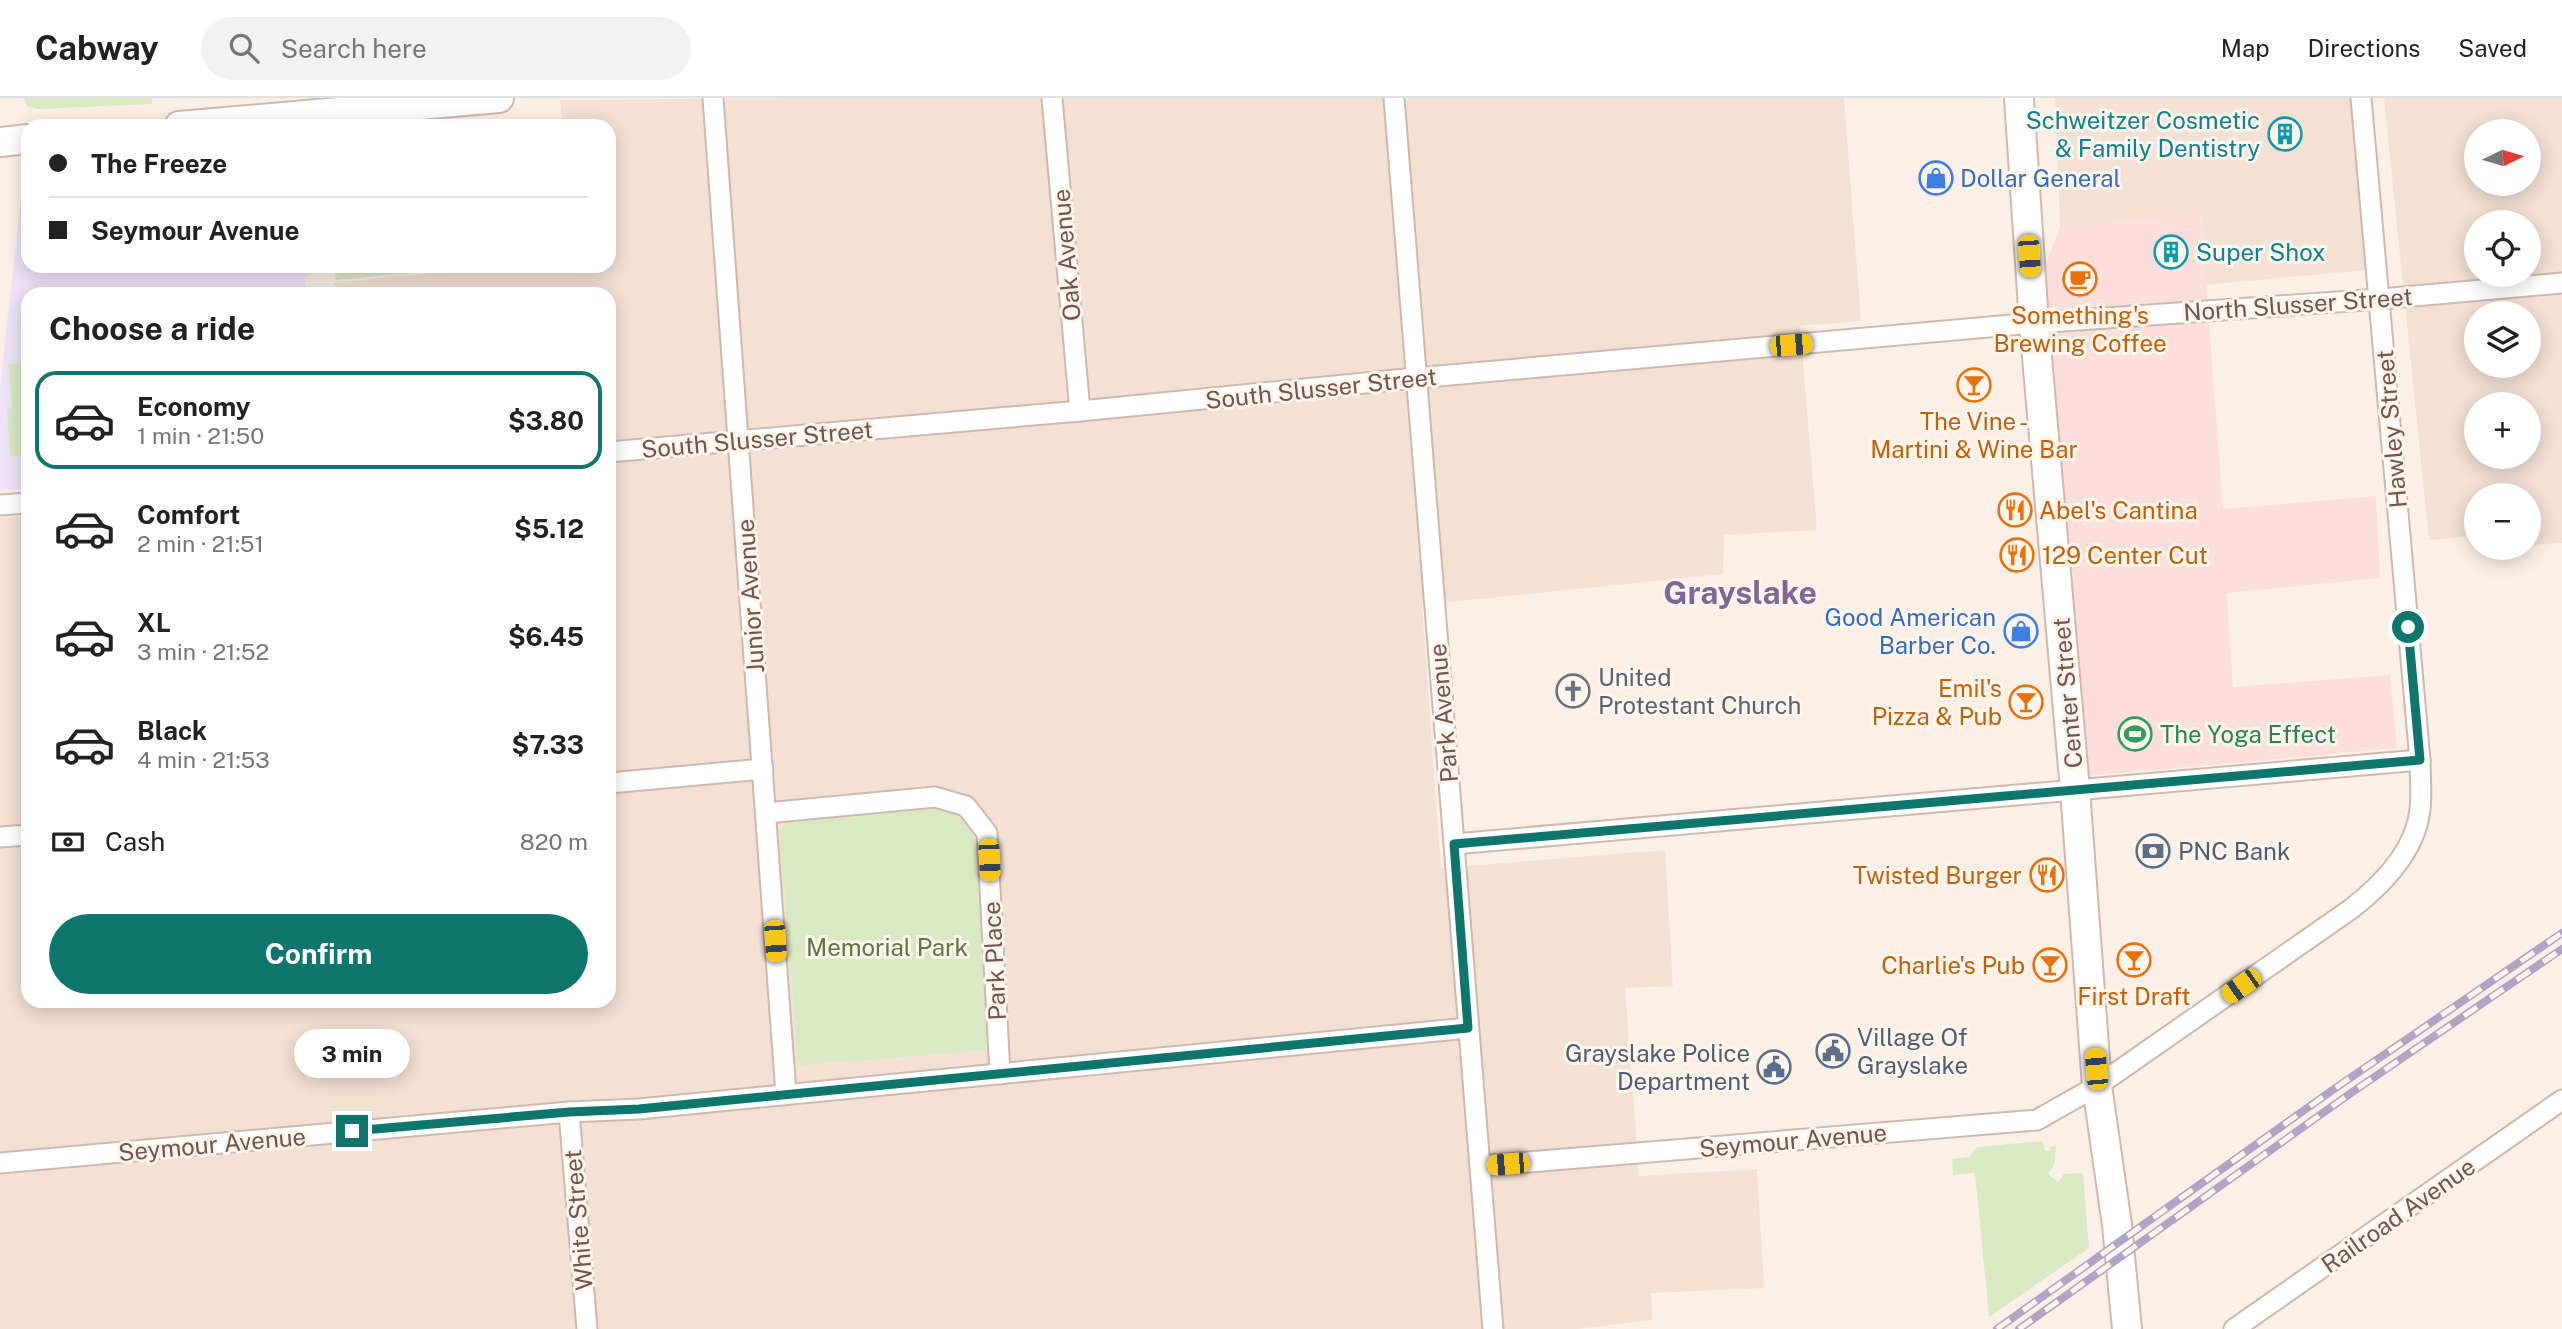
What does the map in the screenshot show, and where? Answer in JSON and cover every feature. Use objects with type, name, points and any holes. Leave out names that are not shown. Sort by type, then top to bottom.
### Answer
[{"type":"street","points":[[259,119],[499,98]]},
{"type":"street","name":"Junior Avenue","points":[[713,98],[786,1094]]},
{"type":"street","name":"Oak Avenue","points":[[1052,98],[1080,411]]},
{"type":"street","name":"Park Avenue","points":[[1394,98],[1493,1329]]},
{"type":"street","name":"Center Street","points":[[2019,98],[2034,323],[2076,790],[2097,1086],[2117,1224],[2127,1329]]},
{"type":"street","name":"Hawley Street","points":[[2097,1086],[2371,893],[2390,873],[2414,833],[2420,810],[2420,760],[2361,98]]},
{"type":"street","points":[[0,142],[21,140]]},
{"type":"street","name":"North Slusser Street","points":[[2034,323],[2380,299],[2562,283]]},
{"type":"street","name":"South Slusser Street","points":[[616,451],[2034,323]]},
{"type":"street","points":[[0,505],[21,504]]},
{"type":"street","points":[[1454,844],[2420,760]]},
{"type":"street","points":[[616,782],[763,769]]},
{"type":"street","name":"Park Place","points":[[766,813],[935,797],[966,806],[987,833],[1000,1074]]},
{"type":"street","points":[[0,837],[21,836]]},
{"type":"street","name":"Seymour Avenue","points":[[0,1163],[569,1112],[639,1109],[1468,1028]]},
{"type":"street","name":"Seymour Avenue","points":[[1479,1166],[2037,1121],[2097,1086]]},
{"type":"street","name":"Railroad Avenue","points":[[2235,1329],[2562,1100]]},
{"type":"street","name":"White Street","points":[[569,1112],[587,1329]]},
{"type":"shaded area","points":[[1844,98],[1861,321],[1800,326],[1817,530],[1724,535],[1723,574],[1422,605],[1441,868],[1665,850],[1673,986],[1625,988],[1639,1176],[1757,1169],[1764,1288],[1651,1293],[1653,1320],[1577,1329],[0,1329],[0,518],[21,516],[21,1008],[616,1008],[616,287],[334,287],[334,283],[432,273],[616,273],[616,119],[562,119],[560,100]]},
{"type":"shaded area","points":[[2055,98],[2353,98],[2366,270],[2205,285],[2201,215],[2060,227]]},
{"type":"shaded area","points":[[2384,98],[2562,98],[2562,543],[2541,544],[2541,483],[2464,483],[2464,537],[2429,540]]},
{"type":"shaded area","points":[[21,198],[21,273],[312,273],[305,278],[306,287],[21,287],[21,488],[0,490],[0,386]]},
{"type":"shaded area","points":[[2201,214],[2223,509],[2376,496],[2380,578],[2227,593],[2233,687],[2390,675],[2397,748],[2088,776],[2045,266],[2060,227]]},
{"type":"green space","points":[[24,98],[152,98],[152,104],[38,109],[27,106]]},
{"type":"green space","points":[[335,273],[409,273],[336,280]]},
{"type":"green space","points":[[21,363],[21,455],[10,456],[7,409],[12,408],[8,364]]},
{"type":"green space","name":"Memorial Park","points":[[936,809],[951,813],[962,821],[976,846],[994,1049],[798,1066],[780,830],[794,821]]},
{"type":"green space","points":[[2043,1141],[2045,1151],[2056,1146],[2055,1163],[2048,1174],[2058,1182],[2064,1174],[2083,1173],[2089,1248],[1989,1317],[1975,1173],[1953,1175],[1952,1159],[1969,1157],[1977,1147]]},
{"type":"railway","points":[[1997,1329],[2334,1089],[2562,933]]},
{"type":"railway","points":[[2019,1329],[2351,1093],[2562,949]]},
{"type":"place","name":"Schweitzer Cosmetic & Family Dentistry","points":[[2285,134]]},
{"type":"place","name":"Dollar General","points":[[1936,178]]},
{"type":"place","name":"Super Shox","points":[[2171,252]]},
{"type":"place","name":"Something's Brewing Coffee","points":[[2080,279]]},
{"type":"place","name":"The Vine - Martini & Wine Bar","points":[[1974,385]]},
{"type":"place","name":"Abel's Cantina","points":[[2015,510]]},
{"type":"place","name":"129 Center Cut","points":[[2017,555]]},
{"type":"place","name":"Good American Barber Co.","points":[[2021,631]]},
{"type":"place","name":"United Protestant Church","points":[[1573,691]]},
{"type":"place","name":"Emil's Pizza & Pub","points":[[2026,702]]},
{"type":"place","name":"The Yoga Effect","points":[[2135,734]]},
{"type":"place","name":"PNC Bank","points":[[2153,851]]},
{"type":"place","name":"Twisted Burger","points":[[2047,875]]},
{"type":"place","name":"First Draft","points":[[2134,960]]},
{"type":"place","name":"Charlie's Pub","points":[[2050,965]]},
{"type":"place","name":"Village Of Grayslake","points":[[1833,1051]]},
{"type":"place","name":"Grayslake Police Department","points":[[1774,1067]]},
{"type":"district","name":"Grayslake","points":[[1740,592]]},
{"type":"route","points":[[352,1131],[569,1112],[639,1109],[1468,1028],[1454,844],[2420,760],[2408,627]]}]
